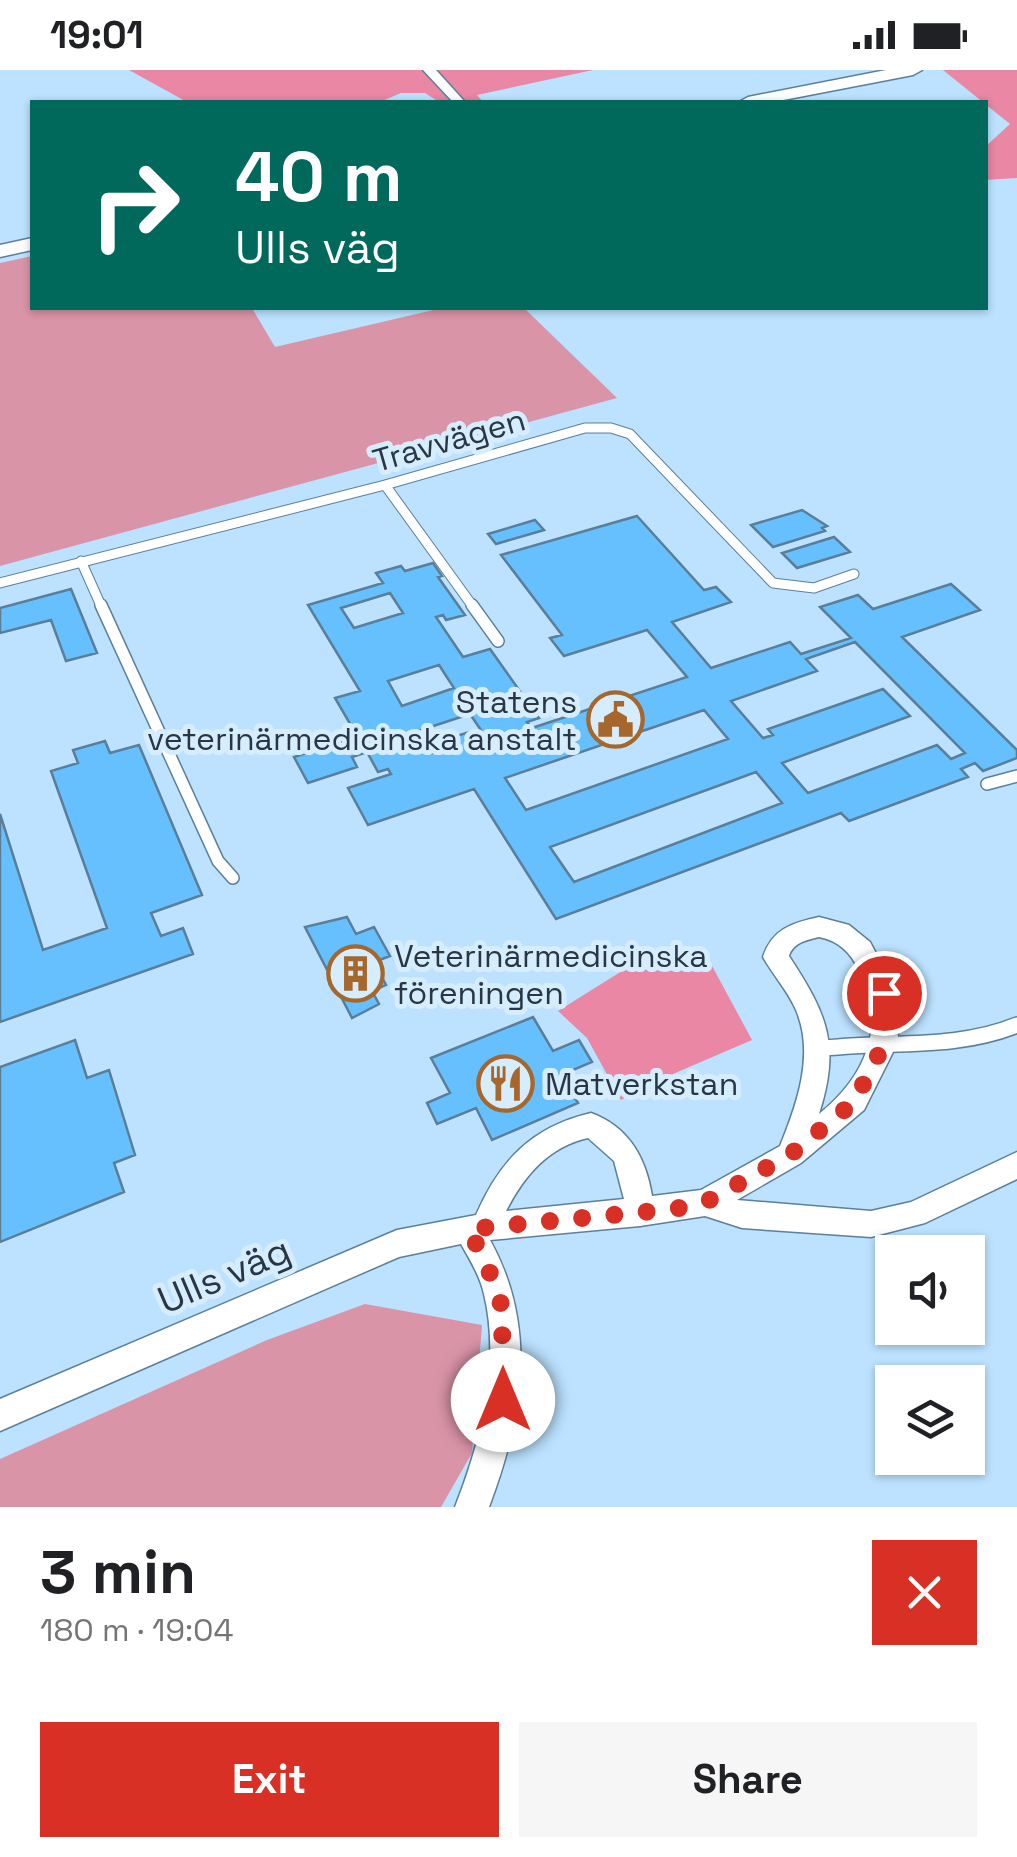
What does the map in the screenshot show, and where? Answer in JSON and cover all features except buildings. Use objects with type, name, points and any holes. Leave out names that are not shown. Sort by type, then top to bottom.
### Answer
[{"type":"main road","points":[[758,100],[912,70]]},
{"type":"main road","points":[[0,250],[30,244]]},
{"type":"street","points":[[428,70],[458,100]]},
{"type":"street","points":[[440,82],[452,70]]},
{"type":"street","name":"Ulls väg","points":[[0,1415],[396,1244],[477,1228],[640,1214],[704,1203],[791,1154],[854,1102],[885,1042],[884,993],[875,970],[840,932],[819,927],[797,932],[783,942],[776,957],[810,1010],[817,1049],[813,1096],[791,1154]]},
{"type":"street","points":[[472,1507],[490,1466],[503,1400],[502,1310],[477,1228],[528,1154],[546,1138],[591,1125],[611,1136],[634,1168],[640,1214]]},
{"type":"street","points":[[704,1203],[742,1215],[871,1224],[915,1214],[1017,1165]]},
{"type":"lane","name":"Travvägen","points":[[0,583],[385,485],[585,428],[611,428],[630,434],[773,583],[794,591],[833,584],[854,574]]},
{"type":"lane","points":[[385,485],[498,640]]},
{"type":"lane","points":[[81,561],[218,860],[233,878]]},
{"type":"lane","points":[[986,784],[1017,776]]},
{"type":"lane","points":[[817,1049],[885,1042],[958,1044],[984,1039],[1017,1024]]},
{"type":"shaded area","points":[[129,70],[593,70],[477,95],[481,100],[436,100],[425,93],[401,93],[385,100],[183,100]]},
{"type":"shaded area","points":[[943,70],[1017,70],[1017,178],[988,180],[988,144],[1010,124],[988,106],[988,100],[980,100]]},
{"type":"shaded area","points":[[30,256],[30,310],[253,310],[275,347],[433,310],[526,310],[617,398],[0,566],[0,263]]},
{"type":"shaded area","points":[[654,951],[711,964],[752,1040],[621,1100],[587,1038],[558,1011]]},
{"type":"shaded area","points":[[365,1304],[482,1325],[472,1453],[441,1507],[0,1507],[0,1459],[267,1340]]},
{"type":"place","name":"Statens veterinärmedicinska anstalt","points":[[616,720]]},
{"type":"place","name":"Veterinärmedicinska föreningen","points":[[355,974]]},
{"type":"place","name":"Matverkstan","points":[[506,1084]]},
{"type":"route","points":[[503,1400],[502,1310],[498,1290],[469,1229],[674,1209],[704,1203],[734,1187],[791,1154],[854,1102],[885,1042],[884,993]]}]
